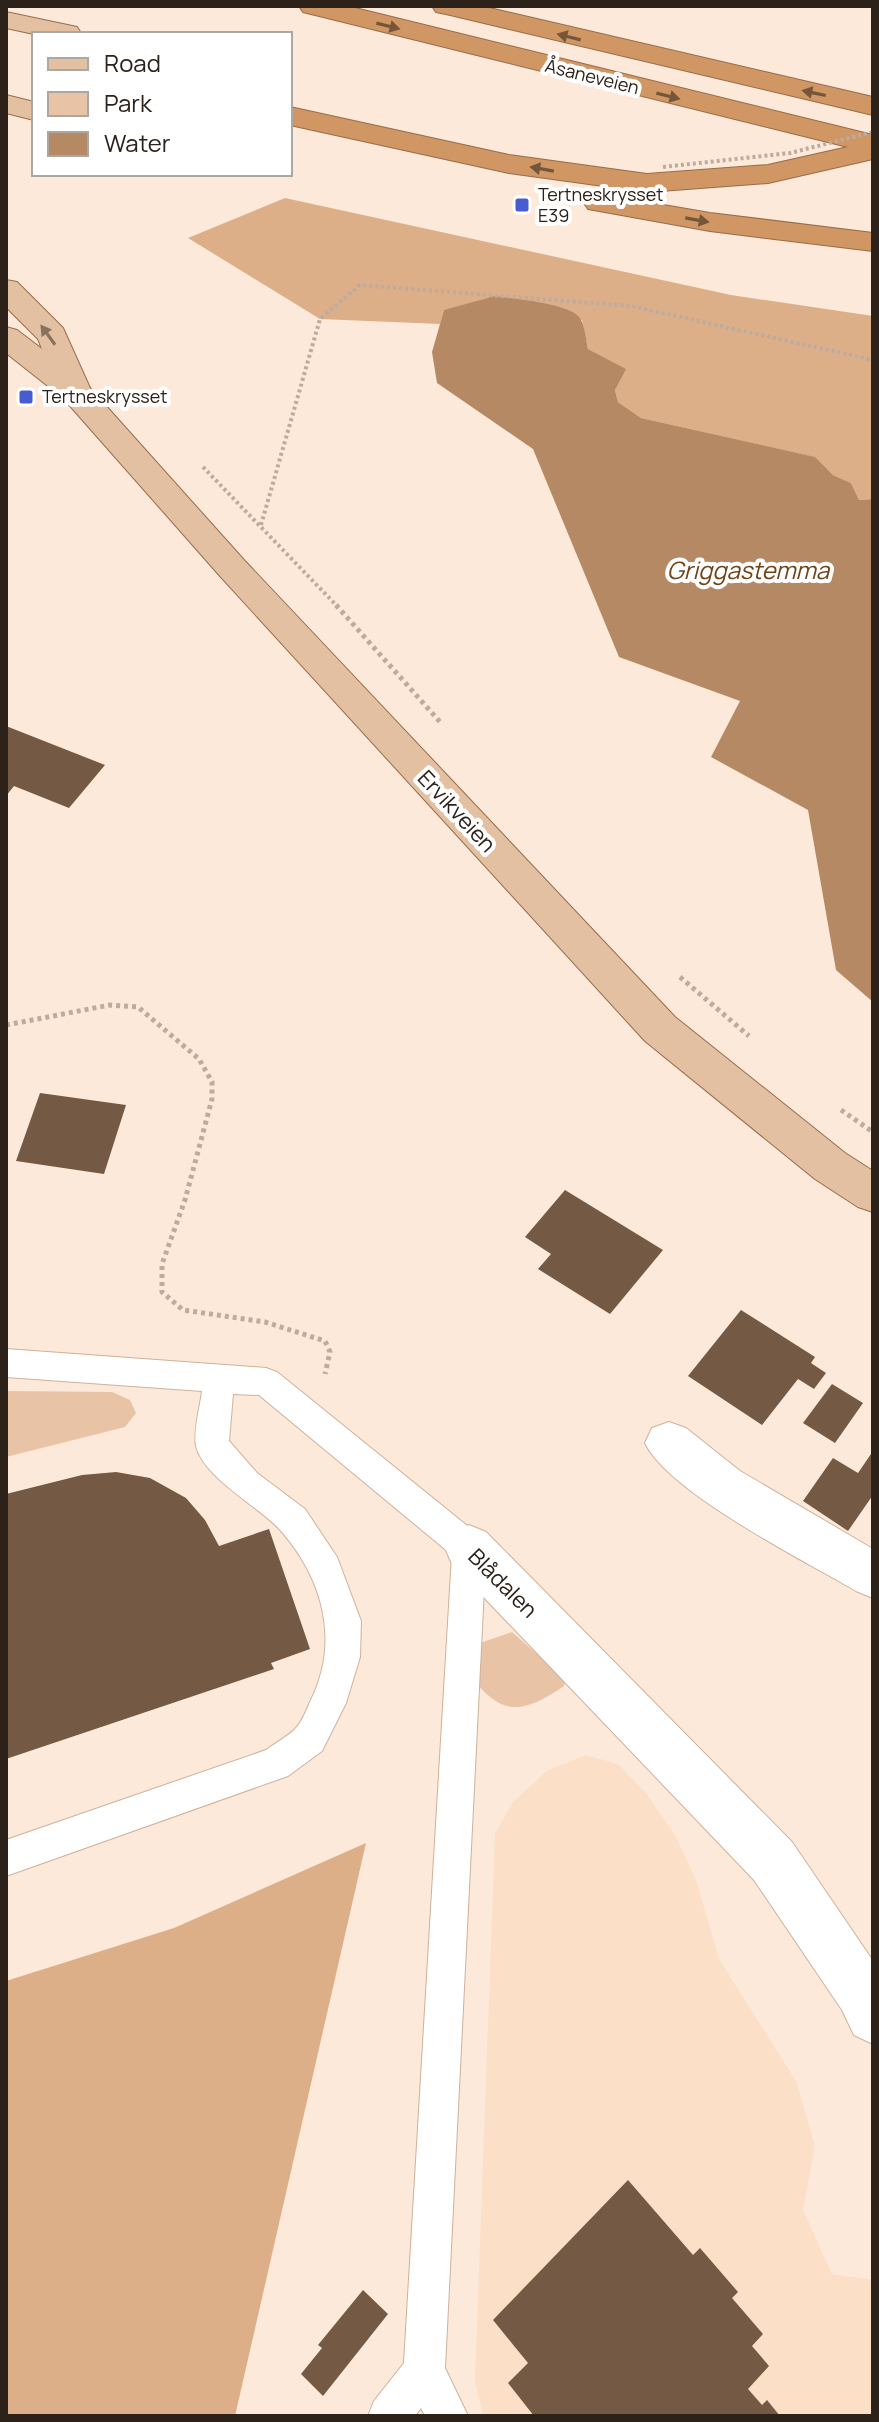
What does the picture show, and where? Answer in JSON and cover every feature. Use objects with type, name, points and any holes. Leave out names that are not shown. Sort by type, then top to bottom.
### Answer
[{"type":"highway","name":"Åsaneveien","points":[[313,6],[873,144]]},
{"type":"highway","name":"Åsaneveien","points":[[446,6],[873,106]]},
{"type":"highway","points":[[292,116],[509,164],[655,175],[768,174],[873,150]]},
{"type":"highway","points":[[292,143],[486,184],[695,220],[873,242]]},
{"type":"main road","points":[[6,20],[60,32]]},
{"type":"main road","points":[[6,47],[32,38]]},
{"type":"main road","name":"Ervikveien","points":[[6,289],[52,335],[75,391]]},
{"type":"main road","name":"Ervikveien","points":[[6,337],[75,391],[232,568],[660,1029],[830,1166],[873,1194]]},
{"type":"street","points":[[669,1443],[723,1486],[873,1575]]},
{"type":"street","name":"Blådalen","points":[[469,1548],[773,1861],[861,1991],[873,2016]]},
{"type":"lane","name":"Blådalen","points":[[6,1363],[266,1382],[469,1548]]},
{"type":"lane","points":[[6,1858],[276,1764],[310,1739],[334,1691],[343,1657],[344,1621],[325,1568],[293,1520],[245,1483],[212,1445],[219,1378]]},
{"type":"lane","points":[[447,2416],[424,2370],[469,1548]]},
{"type":"lane","points":[[389,2416],[424,2370]]},
{"type":"path","points":[[655,175],[790,153],[873,132]]},
{"type":"path","points":[[261,526],[320,319],[360,285],[631,306],[873,360]]},
{"type":"path","points":[[194,458],[261,526],[444,727]]},
{"type":"path","points":[[668,967],[753,1039]]},
{"type":"path","points":[[6,1025],[126,1005],[150,1014],[199,1059],[212,1082],[212,1099],[185,1200],[162,1264],[162,1292],[183,1310],[265,1322],[325,1341],[330,1352],[322,1385],[307,1415]]},
{"type":"path","points":[[837,1107],[873,1132]]},
{"type":"shaded area","points":[[285,198],[731,295],[873,316],[873,499],[859,500],[851,483],[833,475],[814,457],[641,418],[618,402],[615,390],[625,369],[588,349],[582,320],[444,310],[440,324],[320,319],[188,238]]},
{"type":"shaded area","points":[[586,1755],[618,1764],[646,1793],[675,1835],[696,1880],[719,1959],[796,2081],[815,2146],[803,2210],[832,2274],[873,2280],[873,2416],[483,2416],[475,2380],[495,1834],[513,1802],[548,1770]]},
{"type":"shaded area","points":[[366,1843],[235,2416],[6,2416],[6,1981],[174,1928]]},
{"type":"green space","points":[[6,1391],[112,1392],[130,1400],[136,1413],[125,1427],[6,1457]]},
{"type":"green space","points":[[512,1632],[565,1679],[564,1686],[525,1706],[514,1707],[493,1700],[471,1677],[480,1643]]},
{"type":"water","name":"Griggastemma","points":[[495,296],[553,305],[580,318],[588,349],[626,369],[615,390],[618,402],[641,418],[815,457],[833,475],[851,483],[859,500],[873,499],[873,1002],[836,970],[808,810],[711,757],[740,701],[619,657],[533,449],[437,383],[432,352],[444,310]]},
{"type":"building","points":[[6,726],[105,765],[69,808],[14,786],[6,796]]},
{"type":"building","points":[[40,1093],[126,1105],[104,1174],[16,1161]]},
{"type":"building","points":[[565,1190],[663,1250],[610,1314],[538,1269],[551,1254],[525,1237]]},
{"type":"building","points":[[741,1310],[815,1357],[811,1363],[826,1373],[814,1389],[798,1379],[762,1425],[688,1376]]},
{"type":"building","points":[[832,1384],[863,1403],[835,1443],[803,1423]]},
{"type":"building","points":[[873,1451],[873,1495],[848,1531],[803,1501],[833,1458],[858,1473]]},
{"type":"building","points":[[116,1472],[150,1478],[186,1498],[205,1520],[219,1546],[269,1529],[310,1649],[271,1663],[274,1669],[6,1759],[6,1494],[82,1475]]},
{"type":"building","points":[[628,2180],[693,2255],[700,2248],[738,2292],[732,2298],[763,2334],[752,2346],[769,2366],[748,2389],[762,2405],[767,2400],[780,2416],[534,2416],[508,2383],[528,2363],[493,2320]]},
{"type":"building","points":[[363,2290],[388,2314],[323,2396],[301,2374],[322,2348],[318,2345]]},
{"type":"place","name":"Tertneskrysset E39","points":[[522,205]]},
{"type":"place","name":"Tertneskrysset","points":[[26,397]]}]
